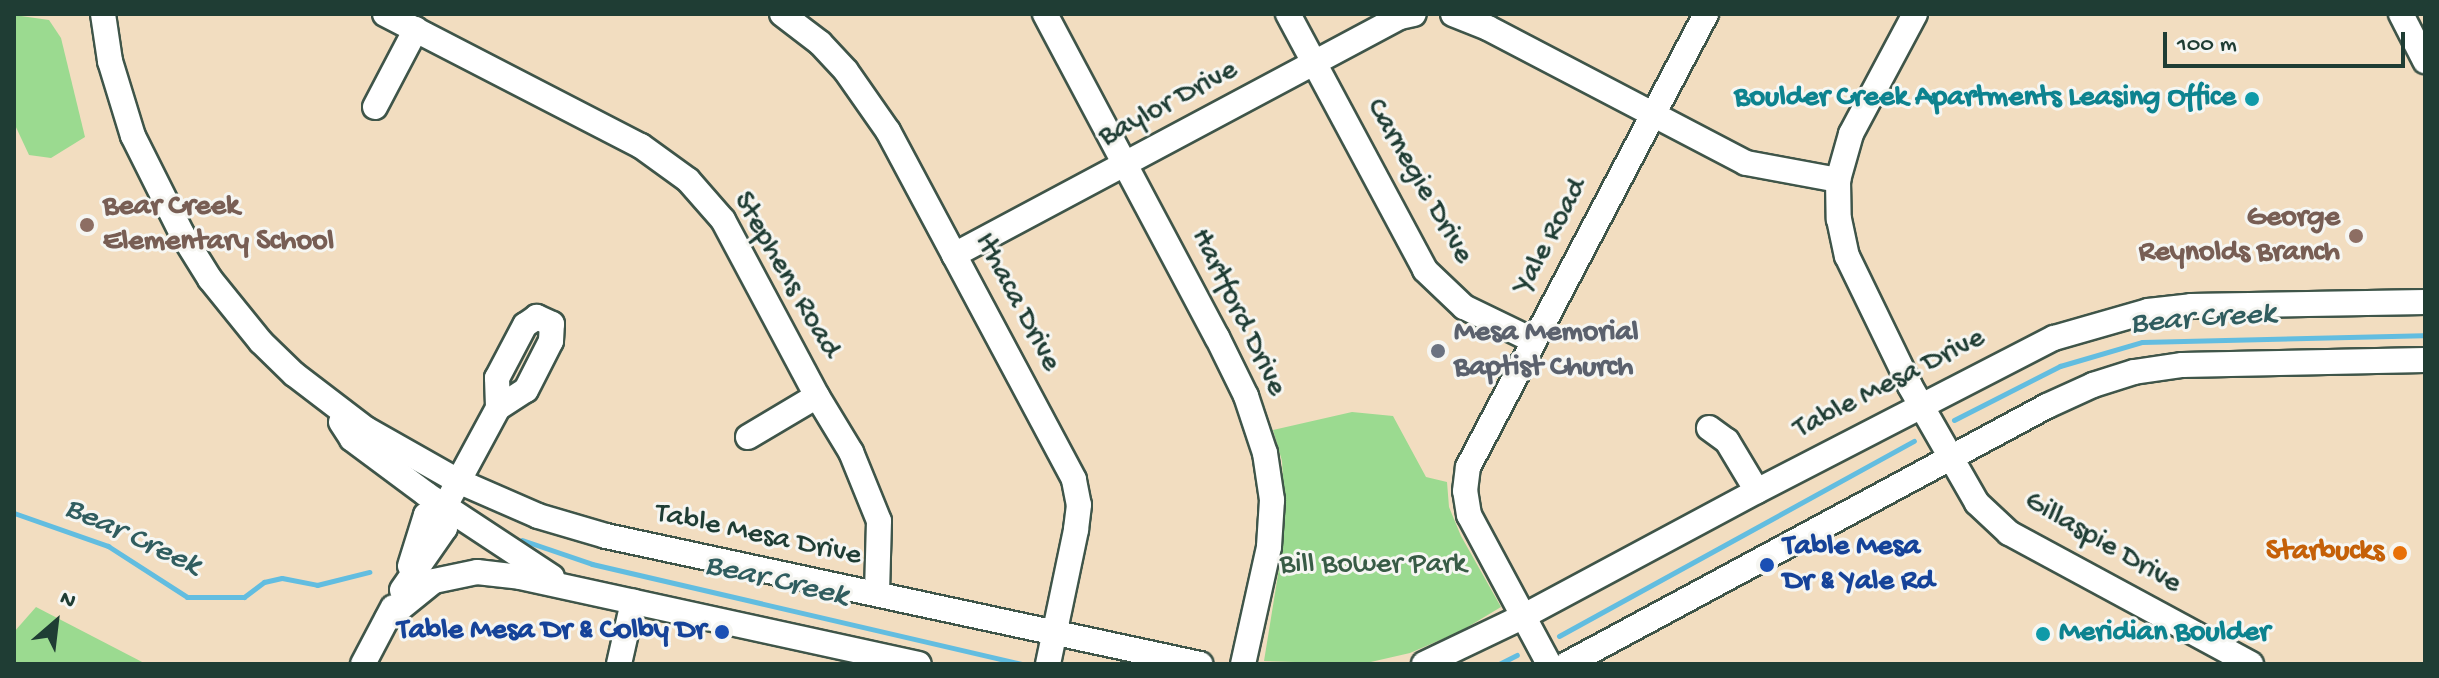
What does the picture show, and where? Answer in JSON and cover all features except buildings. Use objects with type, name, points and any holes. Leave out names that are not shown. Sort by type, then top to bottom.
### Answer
[{"type":"street","name":"Table Mesa Drive","points":[[103,14],[110,61],[133,136],[182,234],[210,279],[261,342],[329,403],[458,481],[538,516],[606,536],[877,594],[1052,649],[1200,664]]},
{"type":"street","name":"Stephens Road","points":[[385,14],[641,146],[688,180],[723,220],[817,396],[851,452],[879,521],[877,594]]},
{"type":"street","name":"Ithaca Drive","points":[[782,14],[820,43],[846,71],[888,131],[1074,480],[1079,505],[1052,649]]},
{"type":"street","name":"Hartford Drive","points":[[1045,14],[1217,337],[1246,396],[1265,453],[1272,500],[1269,547],[1243,664]]},
{"type":"street","name":"Carnegie Drive","points":[[1288,14],[1425,270],[1464,307],[1534,341]]},
{"type":"street","name":"Baylor Drive","points":[[954,255],[1400,17],[1414,14]]},
{"type":"street","points":[[1453,14],[1488,28],[1746,163],[1838,180]]},
{"type":"street","name":"Yale Road","points":[[1549,664],[1469,515],[1465,491],[1468,467],[1706,14]]},
{"type":"street","name":"Gillaspie Drive","points":[[1915,14],[1851,134],[1838,180],[1839,219],[1854,274],[1977,503],[2009,533],[2251,664]]},
{"type":"street","points":[[2401,14],[2425,61]]},
{"type":"street","points":[[375,107],[416,29]]},
{"type":"street","name":"Table Mesa Drive","points":[[1424,664],[1524,616],[1757,491],[2054,338],[2148,311],[2232,303],[2425,302]]},
{"type":"street","points":[[1567,664],[2047,406],[2134,372],[2182,365],[2425,360]]},
{"type":"street","points":[[748,437],[817,396]]},
{"type":"street","name":"Table Mesa Drive","points":[[329,403],[352,439],[538,570],[583,591]]},
{"type":"street","points":[[371,661],[402,590],[426,515],[445,506],[498,408]]},
{"type":"street","points":[[1709,428],[1727,441],[1757,491]]},
{"type":"street","name":"Table Mesa Drive","points":[[387,619],[434,581],[461,573],[493,573],[633,602],[830,655],[919,664]]},
{"type":"street","points":[[619,664],[633,602]]},
{"type":"green space","points":[[14,15],[49,20],[61,38],[85,137],[51,158],[29,155],[14,123]]},
{"type":"green space","name":"Bill Bower Park","points":[[1352,412],[1393,416],[1426,477],[1447,482],[1449,507],[1461,536],[1501,607],[1461,631],[1410,653],[1362,664],[1264,661],[1282,550],[1282,461],[1273,430]]},
{"type":"green space","points":[[36,607],[146,664],[14,664],[14,632]]},
{"type":"waterway","name":"Bear Creek","points":[[1954,420],[2060,366],[2142,342],[2423,335]]},
{"type":"waterway","name":"Bear Creek","points":[[1559,636],[1914,441]]},
{"type":"waterway","name":"Bear Creek","points":[[14,513],[108,546],[187,597],[244,597],[264,582],[282,578],[317,585],[369,572]]},
{"type":"waterway","name":"Bear Creek","points":[[522,540],[592,564],[1022,664]]},
{"type":"waterway","name":"Bear Creek","points":[[1499,664],[1517,655]]},
{"type":"place","name":"Boulder Creek Apartments Leasing Office","points":[[2252,99]]},
{"type":"place","name":"Bear Creek Elementary School","points":[[87,225]]},
{"type":"place","name":"George Reynolds Branch","points":[[2356,236]]},
{"type":"place","name":"Mesa Memorial Baptist Church","points":[[1438,351]]},
{"type":"place","name":"Starbucks","points":[[2400,553]]},
{"type":"place","name":"Table Mesa Dr & Yale Rd","points":[[1767,565]]},
{"type":"place","name":"Table Mesa Dr & Colby Dr","points":[[722,632]]},
{"type":"place","name":"Meridian Boulder","points":[[2043,634]]}]
